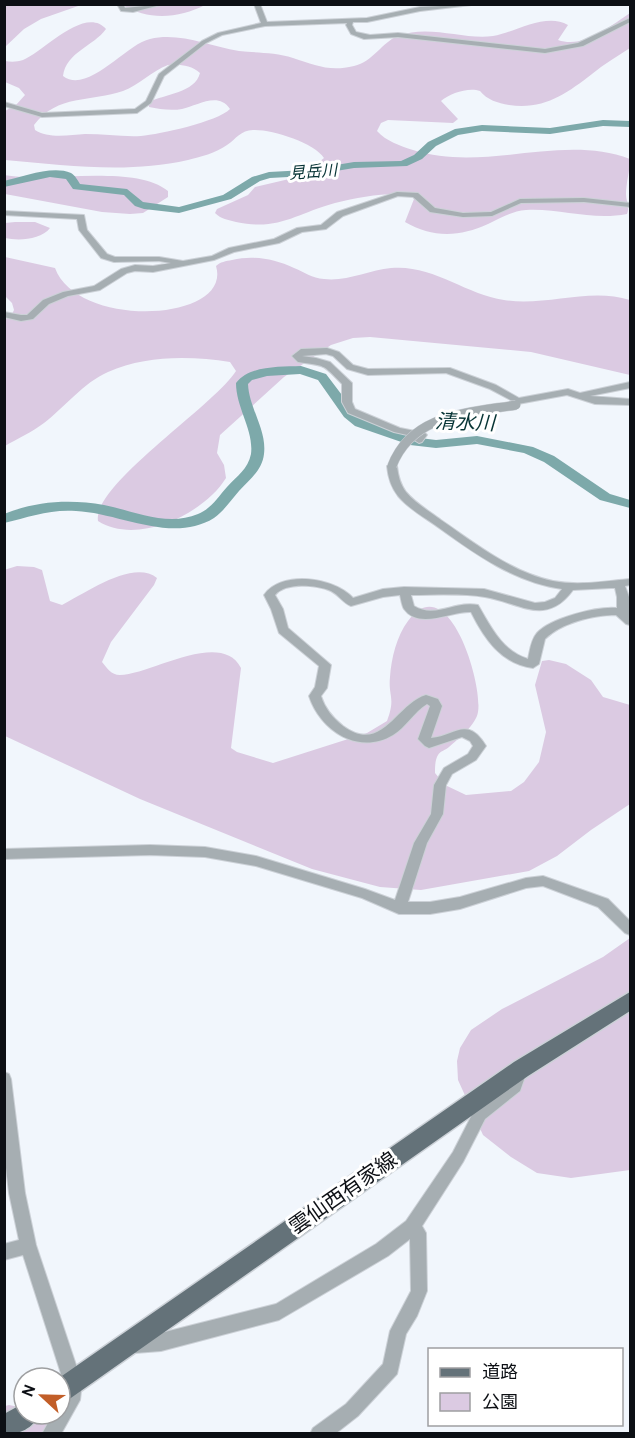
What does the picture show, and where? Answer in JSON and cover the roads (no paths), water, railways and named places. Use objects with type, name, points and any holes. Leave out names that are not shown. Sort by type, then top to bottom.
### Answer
[{"type":"main road","name":"雲仙西有家線","points":[[72,1383],[521,1069],[630,1001]]},
{"type":"street","points":[[120,4],[123,10],[129,10],[160,4]]},
{"type":"street","points":[[257,4],[265,24]]},
{"type":"street","points":[[4,104],[42,115],[137,111],[149,102],[161,75],[194,48],[220,34],[265,24],[378,19],[420,9],[477,4]]},
{"type":"street","points":[[351,21],[349,25],[353,33],[361,37],[380,38],[398,35],[545,51],[565,50],[584,45],[630,20]]},
{"type":"street","points":[[4,314],[21,318],[30,317],[46,302],[66,294],[97,288],[124,271],[189,263],[214,258],[232,250],[276,242],[300,230],[323,227],[340,214],[397,194],[415,195],[433,210],[463,215],[492,214],[519,201],[584,200],[630,205]]},
{"type":"street","points":[[4,213],[81,217],[83,230],[104,256],[114,260],[159,259],[189,263]]},
{"type":"street","points":[[4,319],[32,321],[36,311]]},
{"type":"street","points":[[419,440],[422,435],[397,430],[351,411],[347,402],[346,383],[325,362],[317,359],[301,360],[297,356],[301,352],[327,351],[336,354],[350,368],[368,372],[447,370],[493,387],[518,401],[568,392],[595,401],[630,402]]},
{"type":"street","points":[[404,591],[409,608],[422,616],[439,615],[467,607],[474,608],[483,626],[503,649],[519,662],[528,664],[533,664],[540,637],[548,630],[589,614],[609,611],[627,617],[623,597],[624,583],[570,586],[522,575],[459,537],[404,496],[392,476],[392,466],[393,458],[404,442],[431,423],[459,415],[581,396],[630,385]]},
{"type":"street","points":[[399,908],[421,843],[437,814],[440,785],[448,771],[472,757],[480,746],[475,737],[464,733],[452,734],[436,743],[429,743],[424,739],[436,706],[434,702],[426,699],[415,704],[396,727],[386,733],[359,740],[346,735],[326,718],[316,703],[315,696],[321,688],[325,665],[283,630],[277,609],[269,595],[277,586],[285,583],[339,590],[351,602],[383,593],[404,591],[484,593],[535,608],[559,601],[570,586]]},
{"type":"street","points":[[4,854],[150,850],[205,852],[256,861],[365,894],[399,908],[430,908],[460,903],[526,883],[543,881],[603,903],[630,929]]},
{"type":"street","points":[[128,1344],[161,1342],[279,1312],[382,1250],[412,1227],[458,1157],[480,1114],[515,1086],[521,1069]]},
{"type":"street","points":[[4,1079],[17,1193],[28,1245],[61,1366]]},
{"type":"street","points":[[319,1434],[352,1410],[391,1368],[398,1331],[419,1291],[418,1233],[412,1227]]},
{"type":"street","points":[[4,1251],[28,1245]]},
{"type":"waterway","name":"見岳川","points":[[4,184],[50,174],[69,176],[77,187],[127,192],[139,204],[179,210],[227,197],[256,179],[269,175],[306,173],[354,165],[403,164],[418,157],[432,144],[455,132],[482,128],[550,131],[603,123],[630,124]]},
{"type":"waterway","name":"清水川","points":[[4,519],[31,510],[59,506],[102,509],[170,524],[181,524],[204,517],[220,505],[256,462],[257,439],[244,402],[242,383],[248,377],[266,372],[301,370],[322,377],[349,414],[360,423],[410,441],[436,444],[477,440],[528,450],[549,459],[605,497],[630,504]]}]
